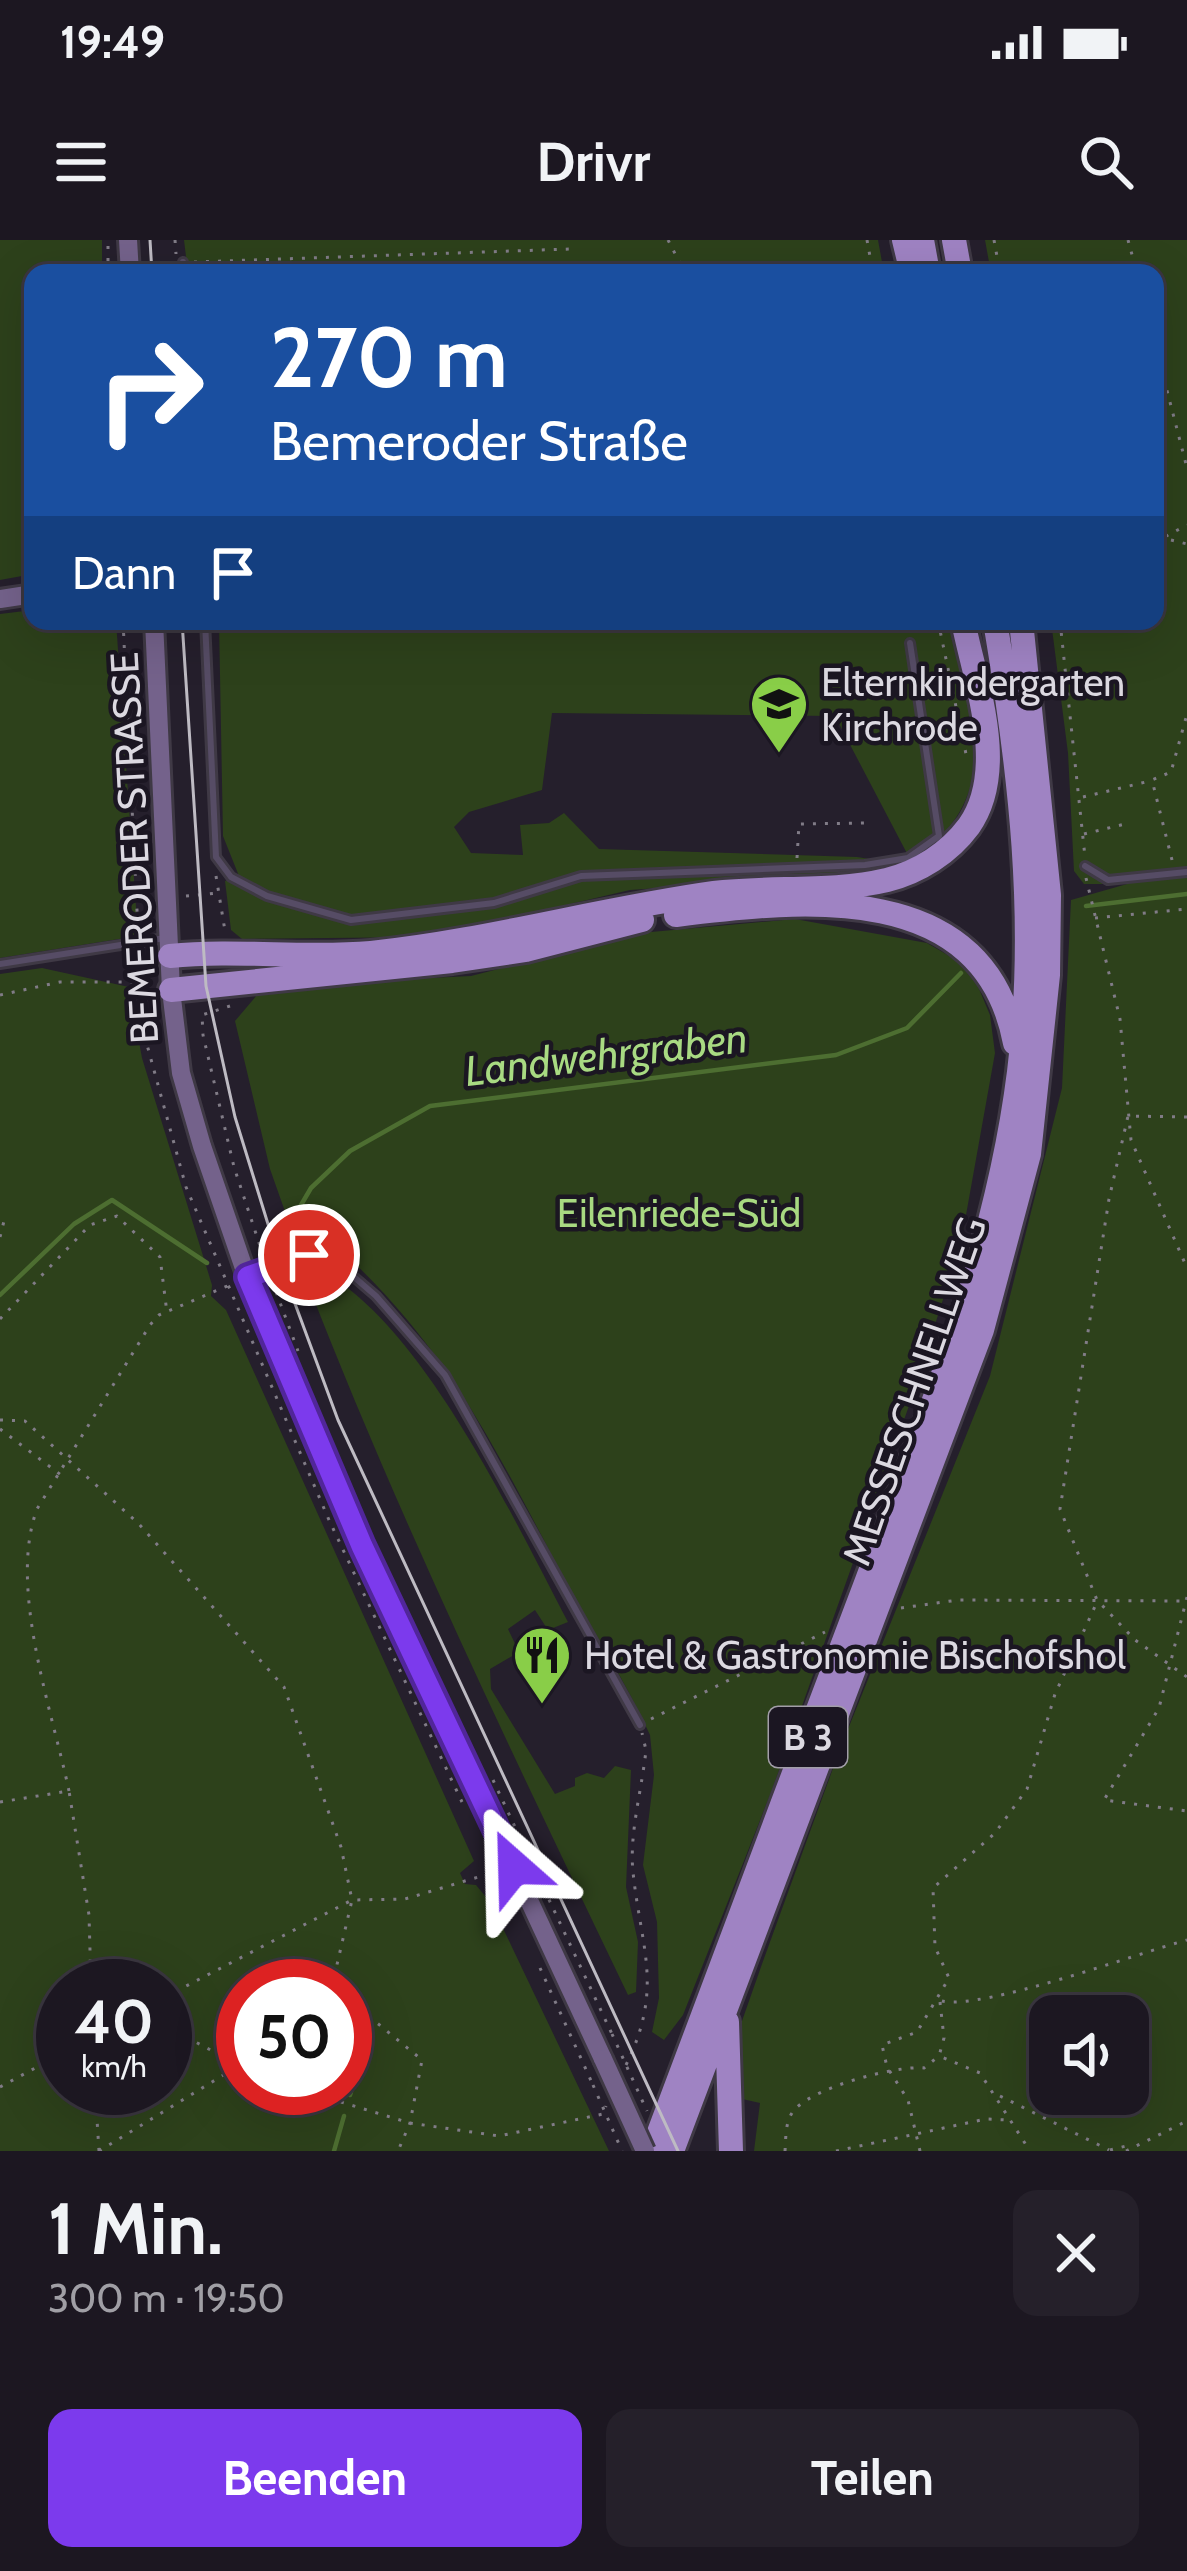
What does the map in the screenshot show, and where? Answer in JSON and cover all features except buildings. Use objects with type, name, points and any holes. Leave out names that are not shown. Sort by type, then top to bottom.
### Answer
[{"type":"highway","points":[[169,947],[366,953],[574,914],[776,886],[886,880],[912,871],[934,860],[971,822],[987,777],[983,722],[965,630]]},
{"type":"highway","name":"MESSESCHNELLWEG","points":[[648,2151],[960,1321],[1008,1147],[1019,1069],[1027,893],[996,630]]},
{"type":"highway","name":"MESSESCHNELLWEG","points":[[671,2151],[982,1330],[1029,1154],[1048,975],[1049,896],[1022,630]]},
{"type":"highway","points":[[171,990],[452,961],[526,950],[614,925],[721,909],[855,909],[914,916],[982,962],[1010,1019],[1019,1069]]},
{"type":"highway","points":[[726,2005],[731,2151]]},
{"type":"main road","name":"BEMERODER STRASSE","points":[[154,630],[171,990],[181,1072],[248,1277],[354,1528],[648,2151]]},
{"type":"lane","points":[[206,630],[216,857],[231,877],[267,896],[351,920],[494,903],[581,876],[908,858],[939,836],[910,643]]},
{"type":"lane","points":[[1085,866],[1108,880],[1187,872]]},
{"type":"lane","points":[[0,964],[139,943],[169,947]]},
{"type":"lane","points":[[248,1277],[325,1252],[376,1296],[445,1375],[640,1725]]},
{"type":"path","points":[[183,262],[570,249]]},
{"type":"path","points":[[1164,379],[1187,468]]},
{"type":"path","points":[[1164,540],[1187,525]]},
{"type":"path","points":[[1168,539],[1187,544]]},
{"type":"path","points":[[123,630],[139,943]]},
{"type":"path","points":[[940,630],[967,758]]},
{"type":"path","points":[[1061,630],[1082,797],[1085,866]]},
{"type":"path","points":[[1082,797],[1171,772],[1187,713]]},
{"type":"path","points":[[1152,780],[1175,873]]},
{"type":"path","points":[[796,866],[799,824],[867,823]]},
{"type":"path","points":[[1084,834],[1129,823]]},
{"type":"path","points":[[1088,895],[1120,1019],[1128,1115],[1140,1171],[1187,1268]]},
{"type":"path","points":[[1094,919],[1187,909]]},
{"type":"path","points":[[0,995],[61,982],[143,982]]},
{"type":"path","points":[[203,1035],[234,1167],[301,1359]]},
{"type":"path","points":[[1128,1115],[1187,1118]]},
{"type":"path","points":[[1128,1115],[1109,1198],[1060,1509],[1097,1600],[1135,1640],[1187,1677]]},
{"type":"path","points":[[0,1319],[90,1225],[117,1216],[160,1257],[167,1313]]},
{"type":"path","points":[[0,1219],[5,1217],[0,1237]]},
{"type":"path","points":[[90,1959],[69,1791],[29,1599],[25,1541],[37,1509],[68,1466],[150,1325],[248,1277]]},
{"type":"path","points":[[0,1420],[25,1420],[68,1466],[138,1523],[284,1688],[340,1846],[352,1900],[338,1959]]},
{"type":"path","points":[[0,1429],[62,1475]]},
{"type":"path","points":[[902,1608],[948,1600],[1187,1600],[1159,1708],[1104,1800],[1187,1811]]},
{"type":"path","points":[[920,2151],[908,2100],[881,2054],[886,2040],[917,2032],[940,2001],[949,1978],[935,1947],[934,1888],[995,1833],[1027,1789],[1055,1694],[1097,1600]]},
{"type":"path","points":[[623,2072],[649,1992],[648,1947],[632,1869],[646,1750],[640,1725],[827,1631]]},
{"type":"path","points":[[1173,1658],[1187,1658]]},
{"type":"path","points":[[0,1802],[69,1791]]},
{"type":"path","points":[[192,1983],[352,1900],[405,1898],[489,1874]]},
{"type":"path","points":[[940,2001],[958,2004],[1005,1993],[1187,1940]]},
{"type":"path","points":[[785,2151],[793,2110],[820,2093],[874,2078],[887,2067],[924,2068],[938,2056],[944,2038],[940,2001]]},
{"type":"path","points":[[372,2019],[422,2060],[410,2123],[398,2151]]},
{"type":"path","points":[[612,2034],[648,2112]]},
{"type":"path","points":[[938,2056],[980,2073],[999,2095],[1030,2151]]},
{"type":"path","points":[[0,2086],[36,2067]]},
{"type":"path","points":[[97,2115],[99,2151],[216,2080]]},
{"type":"path","points":[[593,2085],[622,2151]]},
{"type":"path","points":[[372,2111],[410,2123],[500,2136],[603,2114],[613,2093]]},
{"type":"path","points":[[999,2095],[1108,2151],[1138,2144]]},
{"type":"path","points":[[836,2151],[986,2119],[1010,2121]]},
{"type":"path","points":[[1126,2151],[1187,2121]]},
{"type":"green space","points":[[0,240],[102,240],[102,264],[24,264],[24,576],[0,580]]},
{"type":"green space","points":[[184,240],[878,240],[882,264],[187,264]]},
{"type":"green space","points":[[985,240],[1187,240],[1187,2151],[754,2151],[760,2103],[738,2098],[742,2021],[840,1749],[990,1376],[1062,1088],[1071,900],[1127,884],[1084,884],[1074,871],[1068,753],[1052,630],[1164,630],[1164,264],[989,264]]},
{"type":"green space","points":[[24,611],[24,630],[117,630],[138,936],[0,958],[0,614]]},
{"type":"green space","points":[[219,630],[950,630],[972,723],[972,781],[962,808],[942,836],[912,863],[835,716],[552,713],[542,790],[469,812],[454,827],[471,853],[523,855],[520,825],[549,823],[564,813],[599,849],[889,862],[879,871],[862,874],[630,890],[428,937],[242,939],[231,930],[225,881],[239,876],[223,836]]},
{"type":"green space","name":"Eilenriede-Süd","points":[[795,919],[927,943],[958,961],[977,984],[990,1015],[995,1053],[961,1243],[910,1403],[772,1790],[683,2015],[664,2040],[652,2032],[659,1998],[657,1922],[643,1865],[654,1775],[650,1735],[490,1441],[436,1357],[369,1277],[327,1238],[294,1237],[270,1169],[235,1021],[257,995],[348,982],[471,976],[640,933]]},
{"type":"green space","points":[[42,968],[129,987],[142,1058],[212,1285],[211,1296],[226,1310],[474,1861],[460,1873],[465,1884],[476,1885],[491,1903],[609,2151],[0,2151],[0,974]]},
{"type":"green space","points":[[320,1270],[358,1296],[395,1333],[429,1378],[493,1480],[568,1622],[548,1630],[535,1610],[508,1629],[519,1652],[490,1669],[491,1689],[555,1794],[575,1786],[575,1778],[587,1773],[604,1778],[615,1766],[631,1770],[626,1887],[638,1942],[636,1992],[628,1995],[418,1547],[304,1274]]},
{"type":"waterway","name":"Landwehrgraben","points":[[1086,906],[1187,894]]},
{"type":"waterway","name":"Landwehrgraben","points":[[284,1234],[311,1188],[350,1151],[430,1106],[836,1055],[907,1028],[961,973]]},
{"type":"waterway","name":"Landwehrgraben","points":[[0,1295],[74,1224],[112,1200],[207,1263]]},
{"type":"waterway","points":[[334,2151],[344,2116]]},
{"type":"tram line","points":[[150,240],[151,264]]},
{"type":"tram line","points":[[183,630],[206,986],[235,1117],[280,1263],[338,1420],[678,2151]]},
{"type":"place","name":"Elternkindergarten Kirchrode","points":[[779,755]]},
{"type":"place","name":"Hotel & Gastronomie Bischofshol","points":[[542,1706]]},
{"type":"route","points":[[309,1255],[248,1277],[362,1546],[514,1867]]}]
